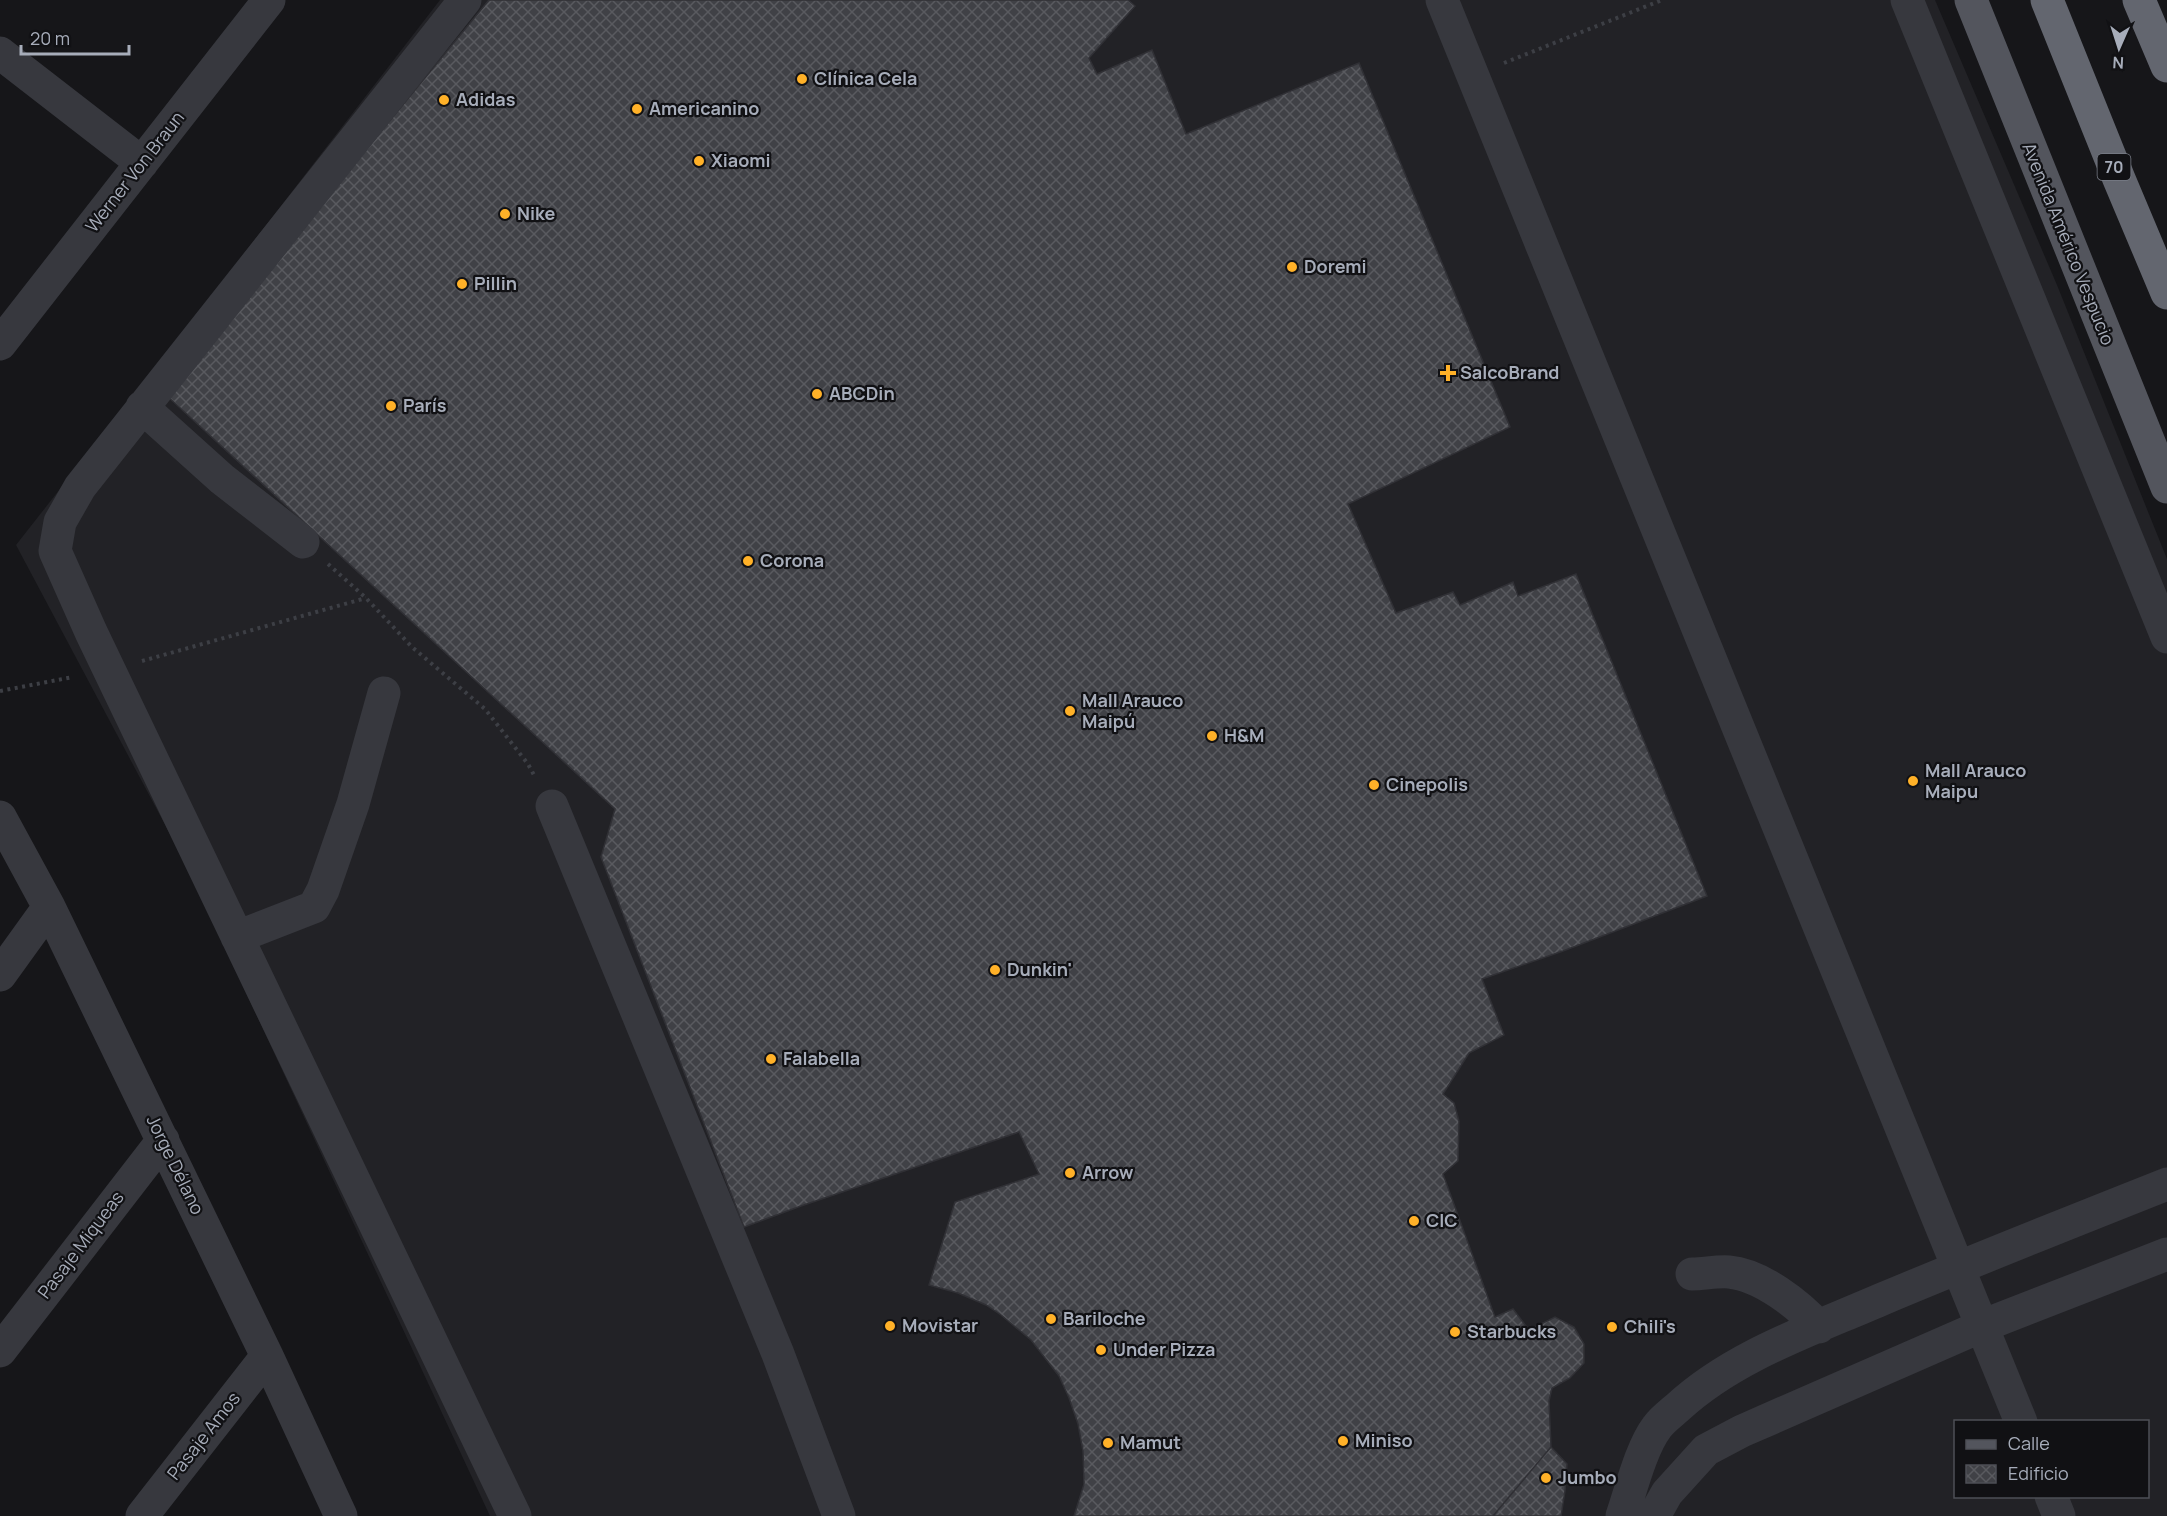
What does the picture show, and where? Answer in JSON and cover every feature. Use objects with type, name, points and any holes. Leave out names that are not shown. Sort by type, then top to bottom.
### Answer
[{"type":"highway","name":"70","points":[[2047,0],[2167,293]]},
{"type":"highway","points":[[2139,0],[2167,66]]},
{"type":"main road","name":"Avenida Américo Vespucio","points":[[1971,0],[2167,487]]},
{"type":"street","name":"Werner Von Braun","points":[[0,344],[269,0]]},
{"type":"street","points":[[465,0],[80,487],[60,522],[56,551],[110,670],[515,1516]]},
{"type":"street","points":[[1442,0],[2020,1420]]},
{"type":"street","points":[[1907,0],[2156,578],[2167,637]]},
{"type":"street","points":[[0,53],[142,163]]},
{"type":"street","points":[[142,407],[222,479],[303,542]]},
{"type":"street","points":[[237,937],[314,907],[323,890],[353,804],[384,693]]},
{"type":"street","points":[[552,806],[778,1354],[839,1516]]},
{"type":"street","name":"Jorge Délano","points":[[0,818],[49,907],[163,1140],[341,1516]]},
{"type":"street","points":[[0,975],[49,907]]},
{"type":"street","name":"Pasaje Miqueas","points":[[0,1351],[163,1140]]},
{"type":"street","points":[[1622,1516],[1647,1446],[1657,1427],[1696,1391],[1722,1374],[1760,1353],[1958,1267],[2167,1184]]},
{"type":"street","points":[[1654,1516],[1667,1492],[1706,1450],[1742,1431],[1982,1326],[2167,1254]]},
{"type":"street","points":[[1692,1274],[1728,1272],[1751,1276],[1803,1309],[1819,1327]]},
{"type":"street","name":"Pasaje Amos","points":[[142,1516],[267,1356]]},
{"type":"street","points":[[2051,1498],[2059,1516]]},
{"type":"path","points":[[1473,76],[1662,0]]},
{"type":"path","points":[[303,542],[366,598],[412,647],[485,709],[528,764],[552,806]]},
{"type":"path","points":[[0,691],[110,670],[366,598]]},
{"type":"shaded area","name":"Mall Arauco Maipú","points":[[440,0],[1935,0],[2057,285],[2167,559],[2167,1516],[490,1516],[187,866],[16,545]]},
{"type":"building","name":"Mall Arauco Maipú","points":[[489,0],[1128,0],[1135,6],[1089,58],[1097,74],[1152,50],[1186,134],[1359,63],[1510,427],[1348,504],[1396,613],[1453,592],[1460,605],[1513,582],[1518,596],[1576,574],[1707,896],[1482,979],[1504,1035],[1469,1053],[1443,1094],[1454,1103],[1459,1121],[1458,1161],[1443,1174],[1495,1317],[1513,1309],[1529,1330],[1555,1317],[1574,1327],[1584,1344],[1584,1363],[1570,1378],[1552,1388],[1549,1401],[1551,1447],[1493,1516],[1074,1516],[1084,1484],[1083,1451],[1078,1424],[1059,1376],[1031,1340],[1001,1315],[986,1305],[958,1293],[929,1285],[955,1202],[1039,1174],[1019,1132],[744,1227],[601,857],[615,809],[165,394]]},
{"type":"building","name":"Jumbo","points":[[1551,1447],[1567,1464],[1561,1516],[1493,1516]]},
{"type":"place","name":"Clínica Cela","points":[[802,79]]},
{"type":"place","name":"Adidas","points":[[444,100]]},
{"type":"place","name":"Americanino","points":[[637,109]]},
{"type":"place","name":"Xiaomi","points":[[699,161]]},
{"type":"place","name":"Nike","points":[[505,214]]},
{"type":"place","name":"Doremi","points":[[1292,267]]},
{"type":"place","name":"Pillin","points":[[462,284]]},
{"type":"place","name":"SalcoBrand","points":[[1448,373]]},
{"type":"place","name":"ABCDin","points":[[817,394]]},
{"type":"place","name":"París","points":[[391,406]]},
{"type":"place","name":"Corona","points":[[748,561]]},
{"type":"place","name":"Mall Arauco Maipú","points":[[1070,711]]},
{"type":"place","name":"H&M","points":[[1212,736]]},
{"type":"place","name":"Mall Arauco Maipu","points":[[1913,781]]},
{"type":"place","name":"Cinepolis","points":[[1374,785]]},
{"type":"place","name":"Dunkin'","points":[[995,970]]},
{"type":"place","name":"Falabella","points":[[771,1059]]},
{"type":"place","name":"Arrow","points":[[1070,1173]]},
{"type":"place","name":"CIC","points":[[1414,1221]]},
{"type":"place","name":"Bariloche","points":[[1051,1319]]},
{"type":"place","name":"Movistar","points":[[890,1326]]},
{"type":"place","name":"Chili's","points":[[1612,1327]]},
{"type":"place","name":"Starbucks","points":[[1455,1332]]},
{"type":"place","name":"Under Pizza","points":[[1101,1350]]},
{"type":"place","name":"Miniso","points":[[1343,1441]]},
{"type":"place","name":"Mamut","points":[[1108,1443]]},
{"type":"place","name":"Jumbo","points":[[1546,1478]]}]
